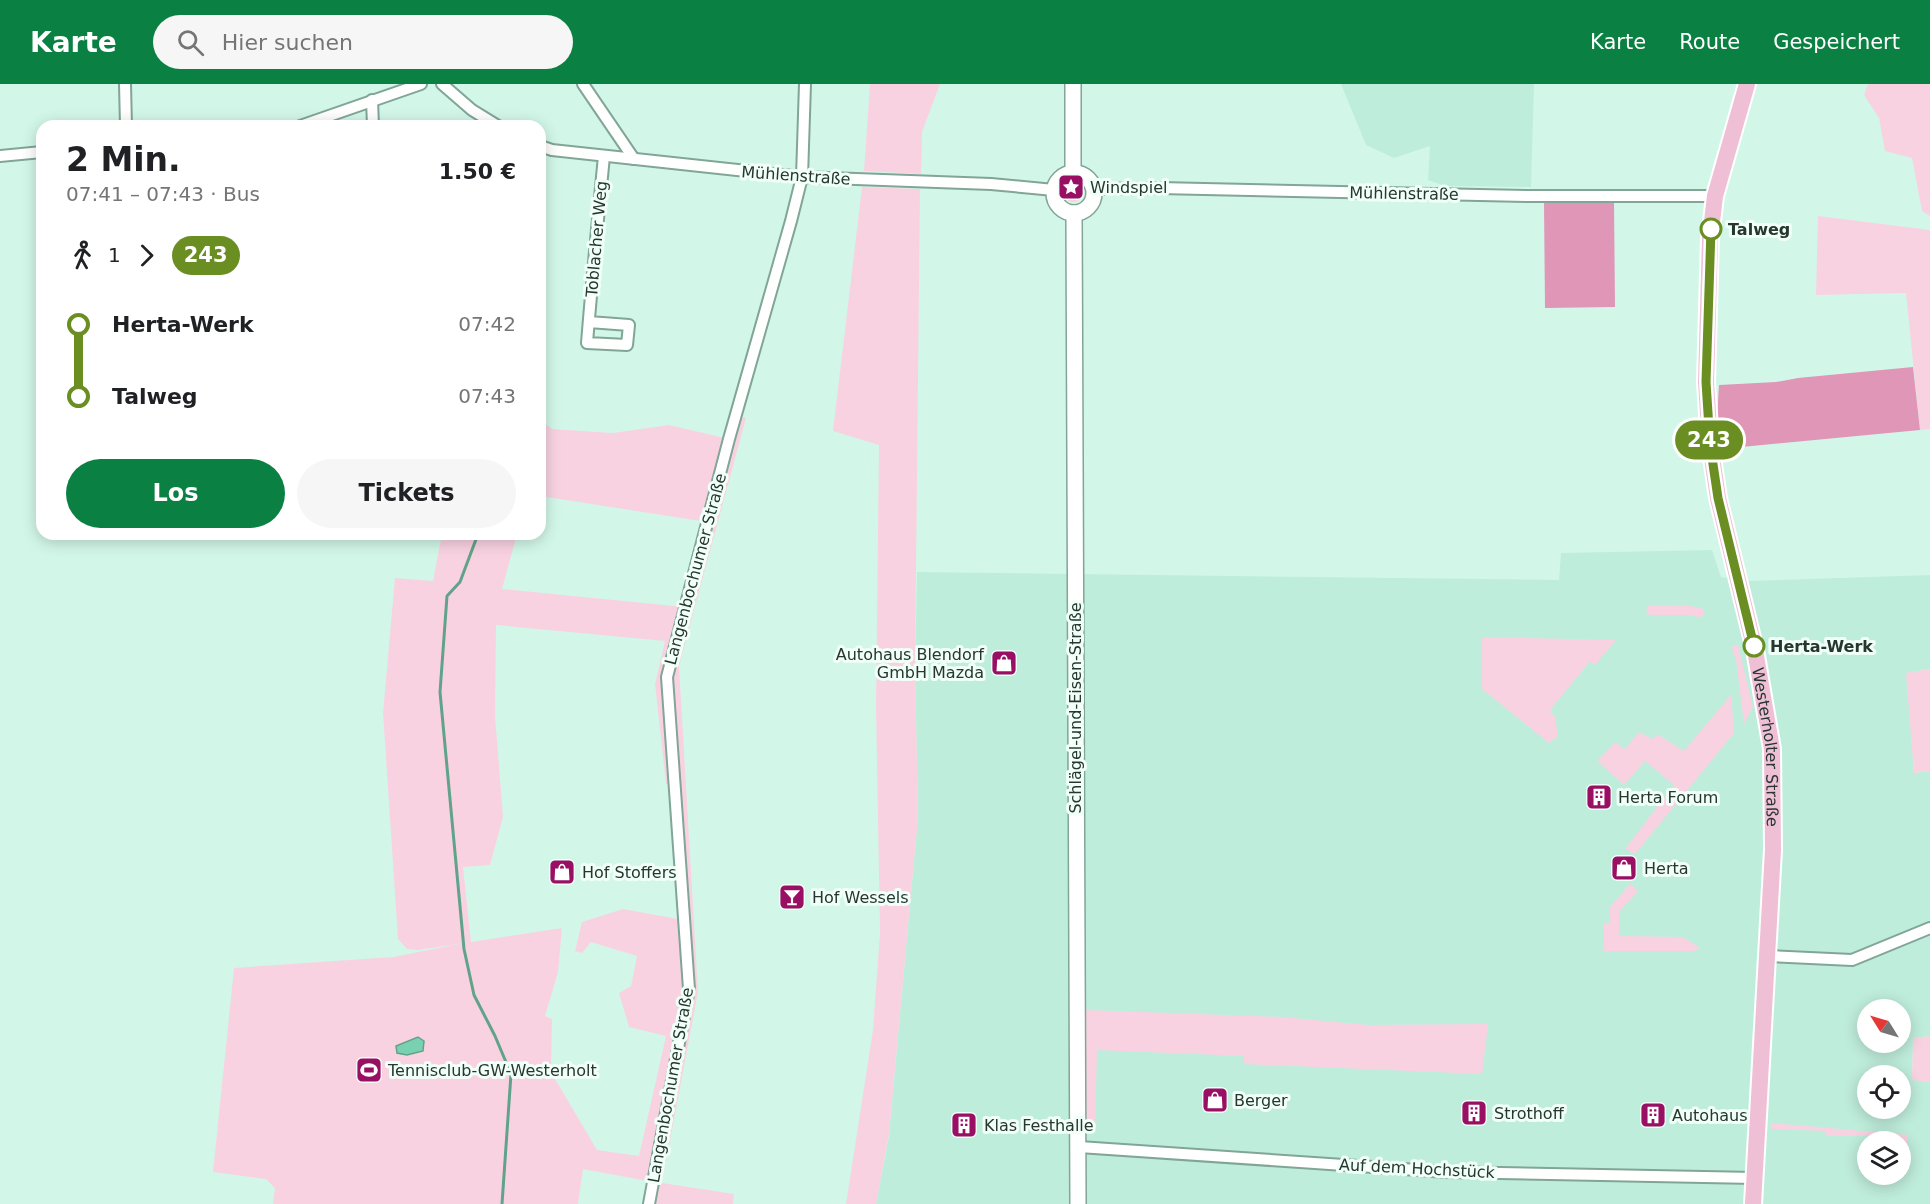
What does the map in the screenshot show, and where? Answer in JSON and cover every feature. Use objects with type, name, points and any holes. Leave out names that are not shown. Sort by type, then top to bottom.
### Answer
[{"type":"main road","name":"Westerholter Straße","points":[[1747,84],[1715,196],[1710,239],[1707,328],[1710,444],[1718,498],[1758,661],[1772,749],[1773,850],[1753,1204]]},
{"type":"street","points":[[125,84],[126,120]]},
{"type":"street","points":[[317,120],[421,84]]},
{"type":"street","points":[[442,84],[472,110],[488,120]]},
{"type":"street","points":[[583,84],[634,159]]},
{"type":"street","name":"Langenbochumer Straße","points":[[649,1204],[689,989],[667,677],[802,177],[805,84]]},
{"type":"street","points":[[1073,84],[1073,173]]},
{"type":"street","points":[[372,100],[373,120]]},
{"type":"street","name":"Mühlenstraße","points":[[546,148],[802,177],[991,184],[1054,190]]},
{"type":"street","points":[[0,156],[36,153]]},
{"type":"street","name":"Toblacher Weg","points":[[589,322],[604,156]]},
{"type":"street","points":[[1073,173],[1086,177],[1093,189],[1089,205],[1074,213],[1058,205],[1054,190],[1060,178],[1073,173]]},
{"type":"street","name":"Mühlenstraße","points":[[1093,189],[1159,188],[1529,196],[1715,196]]},
{"type":"street","name":"Schlägel-und-Eisen-Straße","points":[[1074,213],[1075,940],[1078,1204]]},
{"type":"street","points":[[1768,956],[1852,960],[1930,928]]},
{"type":"street","name":"Auf dem Hochstück","points":[[1079,1148],[1447,1172],[1755,1178]]},
{"type":"shaded area","points":[[870,84],[940,84],[922,132],[921,174],[864,171]]},
{"type":"shaded area","points":[[1341,84],[1534,84],[1531,187],[1445,186],[1428,180],[1430,146],[1394,158],[1366,145]]},
{"type":"shaded area","points":[[1868,84],[1930,84],[1930,216],[1922,211],[1912,158],[1885,151],[1879,118],[1864,95]]},
{"type":"shaded area","points":[[1069,182],[1077,182],[1083,188],[1083,196],[1077,202],[1069,202],[1063,196],[1063,188]]},
{"type":"shaded area","points":[[862,187],[920,189],[915,667],[918,817],[889,1134],[876,1204],[846,1204],[873,1030],[880,933],[876,707],[879,445],[833,431]]},
{"type":"shaded area","points":[[1544,201],[1614,201],[1615,307],[1545,308]]},
{"type":"shaded area","points":[[1818,216],[1930,230],[1930,429],[1920,430],[1906,293],[1816,295]]},
{"type":"shaded area","points":[[1913,367],[1920,430],[1721,449],[1717,419],[1719,385],[1776,382]]},
{"type":"shaded area","points":[[736,416],[746,418],[679,666],[698,992],[662,1183],[734,1194],[733,1204],[649,1204],[653,1182],[583,1169],[578,1204],[273,1204],[275,1188],[266,1179],[213,1172],[234,968],[393,957],[459,944],[418,950],[407,949],[398,939],[383,713],[395,578],[433,581],[441,540],[515,540],[502,589],[684,607],[707,522],[546,497],[546,424],[552,429],[613,433],[669,425],[729,439]],"holes":[[[496,625],[665,641],[655,684],[666,784],[676,784],[684,920],[623,909],[582,922],[575,951],[582,953],[591,942],[637,956],[631,986],[619,993],[629,1027],[666,1036],[639,1156],[597,1150],[551,1072],[552,1019],[545,1016],[558,972],[562,928],[471,942],[463,867],[490,865],[503,817],[495,715]]]},
{"type":"shaded area","points":[[1712,550],[1721,577],[1749,581],[1930,575],[1930,669],[1907,673],[1914,773],[1930,771],[1930,1036],[1913,1038],[1912,1079],[1930,1082],[1930,1204],[876,1204],[889,1136],[918,817],[915,667],[917,572],[1559,580],[1561,553]]},
{"type":"shaded area","points":[[1649,605],[1691,606],[1703,609],[1705,613],[1701,618],[1691,615],[1649,615],[1646,610]]},
{"type":"shaded area","points":[[1482,637],[1616,640],[1595,665],[1590,661],[1550,710],[1555,717],[1558,736],[1549,743],[1482,689]]},
{"type":"shaded area","points":[[1738,645],[1753,707],[1744,724],[1736,659],[1731,647]]},
{"type":"shaded area","points":[[1930,669],[1930,771],[1914,773],[1906,673]]},
{"type":"shaded area","points":[[1731,695],[1734,733],[1635,854],[1625,849],[1674,785],[1645,761],[1624,785],[1597,761],[1615,742],[1625,749],[1639,732],[1653,739],[1657,734],[1684,751]]},
{"type":"shaded area","points":[[1630,884],[1638,891],[1619,912],[1619,936],[1683,937],[1700,948],[1694,951],[1604,951],[1604,923],[1610,923],[1610,907]]},
{"type":"shaded area","points":[[1086,1010],[1282,1017],[1368,1025],[1488,1024],[1482,1074],[1244,1064],[1244,1056],[1097,1050],[1095,1128],[1089,1126],[1085,1119]]},
{"type":"shaded area","points":[[1930,1036],[1930,1082],[1912,1080],[1913,1038]]},
{"type":"shaded area","points":[[418,1037],[424,1041],[423,1051],[407,1055],[397,1053],[396,1046]]},
{"type":"shaded area","points":[[1771,1123],[1862,1131],[1857,1131],[1857,1136],[1826,1136],[1826,1131],[1771,1129]]},
{"type":"waterway","points":[[476,540],[460,582],[447,596],[440,692],[464,949],[474,995],[511,1074],[502,1204]]},
{"type":"bus line","name":"243","points":[[1711,229],[1706,382],[1710,444],[1718,498],[1754,646]]},
{"type":"place","name":"Windspiel","points":[[1071,187]]},
{"type":"place","name":"Talweg","points":[[1711,229]]},
{"type":"place","name":"Herta-Werk","points":[[1754,646]]},
{"type":"place","name":"Autohaus Blendorf GmbH Mazda","points":[[1004,663]]},
{"type":"place","name":"Herta Forum","points":[[1599,797]]},
{"type":"place","name":"Herta","points":[[1624,868]]},
{"type":"place","name":"Hof Stoffers","points":[[562,872]]},
{"type":"place","name":"Hof Wessels","points":[[792,897]]},
{"type":"place","name":"Tennisclub-GW-Westerholt","points":[[369,1070]]},
{"type":"place","name":"Berger","points":[[1215,1100]]},
{"type":"place","name":"Strothoff","points":[[1474,1113]]},
{"type":"place","name":"Autohaus","points":[[1653,1115]]},
{"type":"place","name":"Klas Festhalle","points":[[964,1125]]}]
